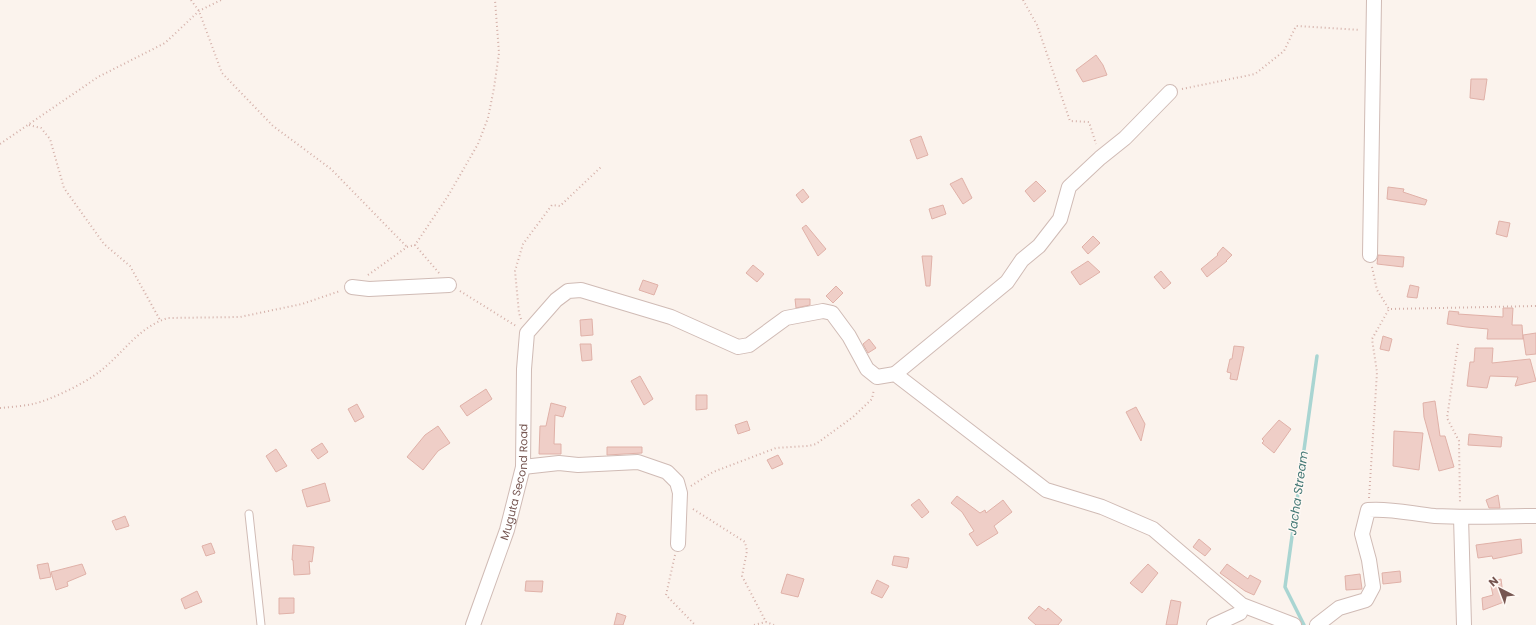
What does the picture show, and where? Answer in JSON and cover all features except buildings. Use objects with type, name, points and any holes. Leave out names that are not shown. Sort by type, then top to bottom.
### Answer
[{"type":"street","points":[[1370,254],[1374,0]]},
{"type":"street","points":[[527,333],[556,300],[568,291],[581,290],[671,317],[738,347],[749,345],[786,318],[823,311],[832,313],[849,336],[867,369],[876,377],[895,374],[1007,282],[1022,260],[1039,246],[1060,219],[1069,187],[1100,158],[1125,138],[1170,92]]},
{"type":"street","points":[[352,287],[369,289],[449,284]]},
{"type":"street","name":"Muguta Second Road","points":[[473,625],[506,530],[523,467],[524,369],[527,333]]},
{"type":"street","points":[[895,374],[1046,490],[1102,507],[1153,529],[1242,614],[1294,625]]},
{"type":"street","points":[[523,467],[558,463],[578,464],[638,462],[668,472],[677,482],[680,498],[678,544]]},
{"type":"street","points":[[1317,625],[1339,608],[1366,600],[1372,587],[1362,534],[1368,510],[1381,509],[1433,516],[1536,516]]},
{"type":"street","points":[[1461,517],[1464,625]]},
{"type":"street","points":[[1214,625],[1242,614]]},
{"type":"lane","points":[[249,514],[261,625]]},
{"type":"path","points":[[191,0],[199,12],[222,73],[273,126],[331,169],[407,247]]},
{"type":"path","points":[[0,144],[98,77],[165,43],[199,12],[221,0]]},
{"type":"path","points":[[0,408],[34,404],[69,390],[99,372],[139,334],[160,320],[168,318],[240,316],[302,304],[352,287],[407,247],[415,245],[452,189],[478,144],[488,118],[499,53],[495,0]]},
{"type":"path","points":[[1022,0],[1036,25],[1070,121],[1089,122],[1100,158]]},
{"type":"path","points":[[1170,92],[1255,74],[1284,51],[1296,26],[1374,31]]},
{"type":"path","points":[[29,125],[41,128],[50,139],[64,188],[104,244],[130,266],[160,320]]},
{"type":"path","points":[[527,333],[519,313],[515,271],[523,244],[552,205],[560,206],[601,167]]},
{"type":"path","points":[[415,245],[449,284],[527,333]]},
{"type":"path","points":[[1370,254],[1377,290],[1389,309]]},
{"type":"path","points":[[1389,309],[1536,306]]},
{"type":"path","points":[[1368,510],[1377,372],[1372,340],[1389,309]]},
{"type":"path","points":[[1458,344],[1447,418],[1459,441],[1461,517]]},
{"type":"path","points":[[766,622],[742,576],[747,551],[745,542],[680,498],[713,472],[776,448],[816,444],[853,417],[872,399],[876,377]]},
{"type":"path","points":[[678,544],[666,595],[695,625]]},
{"type":"path","points":[[754,625],[766,622],[774,625]]},
{"type":"waterway","name":"Jacha Stream","points":[[1304,625],[1285,587],[1317,356]]}]
